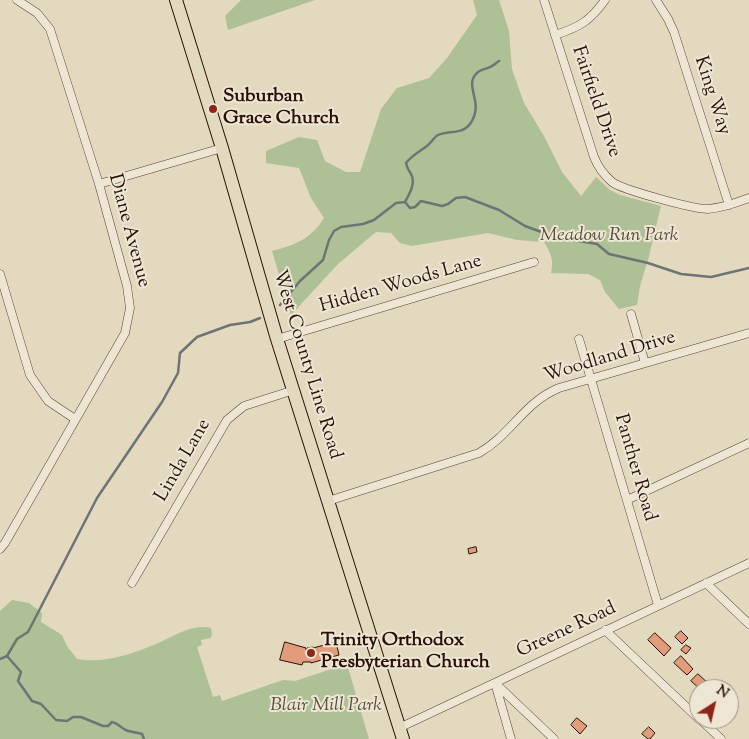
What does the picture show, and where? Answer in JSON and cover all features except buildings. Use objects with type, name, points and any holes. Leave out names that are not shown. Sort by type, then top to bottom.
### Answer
[{"type":"main road","name":"West County Line Road","points":[[176,0],[278,339],[401,733]]},
{"type":"street","name":"Diane Avenue","points":[[0,549],[124,332],[130,308],[127,286],[99,184],[50,29],[37,13],[18,0]]},
{"type":"street","name":"Fairfield Drive","points":[[544,0],[594,157],[607,177],[624,188],[689,207],[708,209],[729,205],[749,198]]},
{"type":"street","points":[[555,35],[583,24],[595,14],[605,0]]},
{"type":"street","name":"King Way","points":[[656,0],[668,18],[674,32],[729,205]]},
{"type":"street","points":[[99,184],[222,148]]},
{"type":"street","name":"Hidden Woods Lane","points":[[278,339],[534,262]]},
{"type":"street","points":[[0,274],[30,375],[48,401],[75,419]]},
{"type":"street","points":[[631,314],[645,363]]},
{"type":"street","name":"Woodland Drive","points":[[328,501],[479,453],[497,441],[539,398],[558,388],[749,334]]},
{"type":"street","name":"Panther Road","points":[[579,339],[658,605]]},
{"type":"street","name":"Linda Lane","points":[[132,583],[227,420],[244,406],[294,390]]},
{"type":"street","points":[[627,500],[749,443]]},
{"type":"street","name":"Greene Road","points":[[401,733],[495,683],[749,563]]},
{"type":"street","points":[[706,584],[749,624]]},
{"type":"street","points":[[605,630],[689,710]]},
{"type":"street","points":[[495,683],[511,739]]},
{"type":"street","points":[[495,683],[554,739]]},
{"type":"street","points":[[710,729],[721,739]]},
{"type":"green space","points":[[241,0],[315,0],[228,30],[225,16]]},
{"type":"green space","name":"Meadow Run Park","points":[[473,0],[499,0],[509,31],[512,69],[524,103],[544,136],[562,172],[581,196],[596,177],[610,190],[620,195],[661,206],[640,286],[637,305],[619,309],[605,292],[600,280],[588,274],[551,273],[551,257],[544,242],[517,240],[488,233],[412,246],[400,243],[391,233],[376,232],[338,264],[291,315],[272,251],[302,240],[314,231],[324,218],[311,198],[299,168],[266,163],[266,151],[299,137],[317,140],[325,161],[346,172],[360,172],[381,109],[397,88],[429,78],[447,58],[477,15]]},
{"type":"green space","name":"Blair Mill Park","points":[[12,600],[29,603],[42,613],[41,622],[62,635],[67,646],[77,659],[97,660],[117,657],[147,648],[190,629],[197,627],[211,628],[211,638],[201,640],[202,645],[197,647],[213,697],[220,695],[222,701],[283,680],[295,681],[347,664],[369,739],[0,739],[0,611]]},
{"type":"waterway","points":[[280,305],[300,281],[323,260],[334,231],[341,227],[363,224],[374,220],[396,203],[405,202],[412,188],[413,181],[406,163],[438,135],[463,130],[470,124],[476,109],[473,79],[479,71],[491,67],[499,61]]},
{"type":"waterway","points":[[405,202],[410,208],[415,207],[421,201],[442,206],[456,198],[465,197],[499,210],[525,226],[555,237],[597,244],[609,254],[648,263],[681,274],[711,277],[749,268]]},
{"type":"waterway","points":[[0,659],[7,656],[17,639],[28,632],[97,498],[162,402],[178,373],[180,353],[197,337],[230,325],[250,322],[260,318]]},
{"type":"waterway","points":[[7,656],[21,672],[18,681],[32,701],[41,704],[56,720],[67,721],[73,717],[81,717],[103,726],[108,726],[112,722],[126,730],[142,734],[144,739]]},
{"type":"place","name":"Suburban Grace Church","points":[[213,109]]},
{"type":"place","name":"Trinity Orthodox Presbyterian Church","points":[[311,653]]}]
